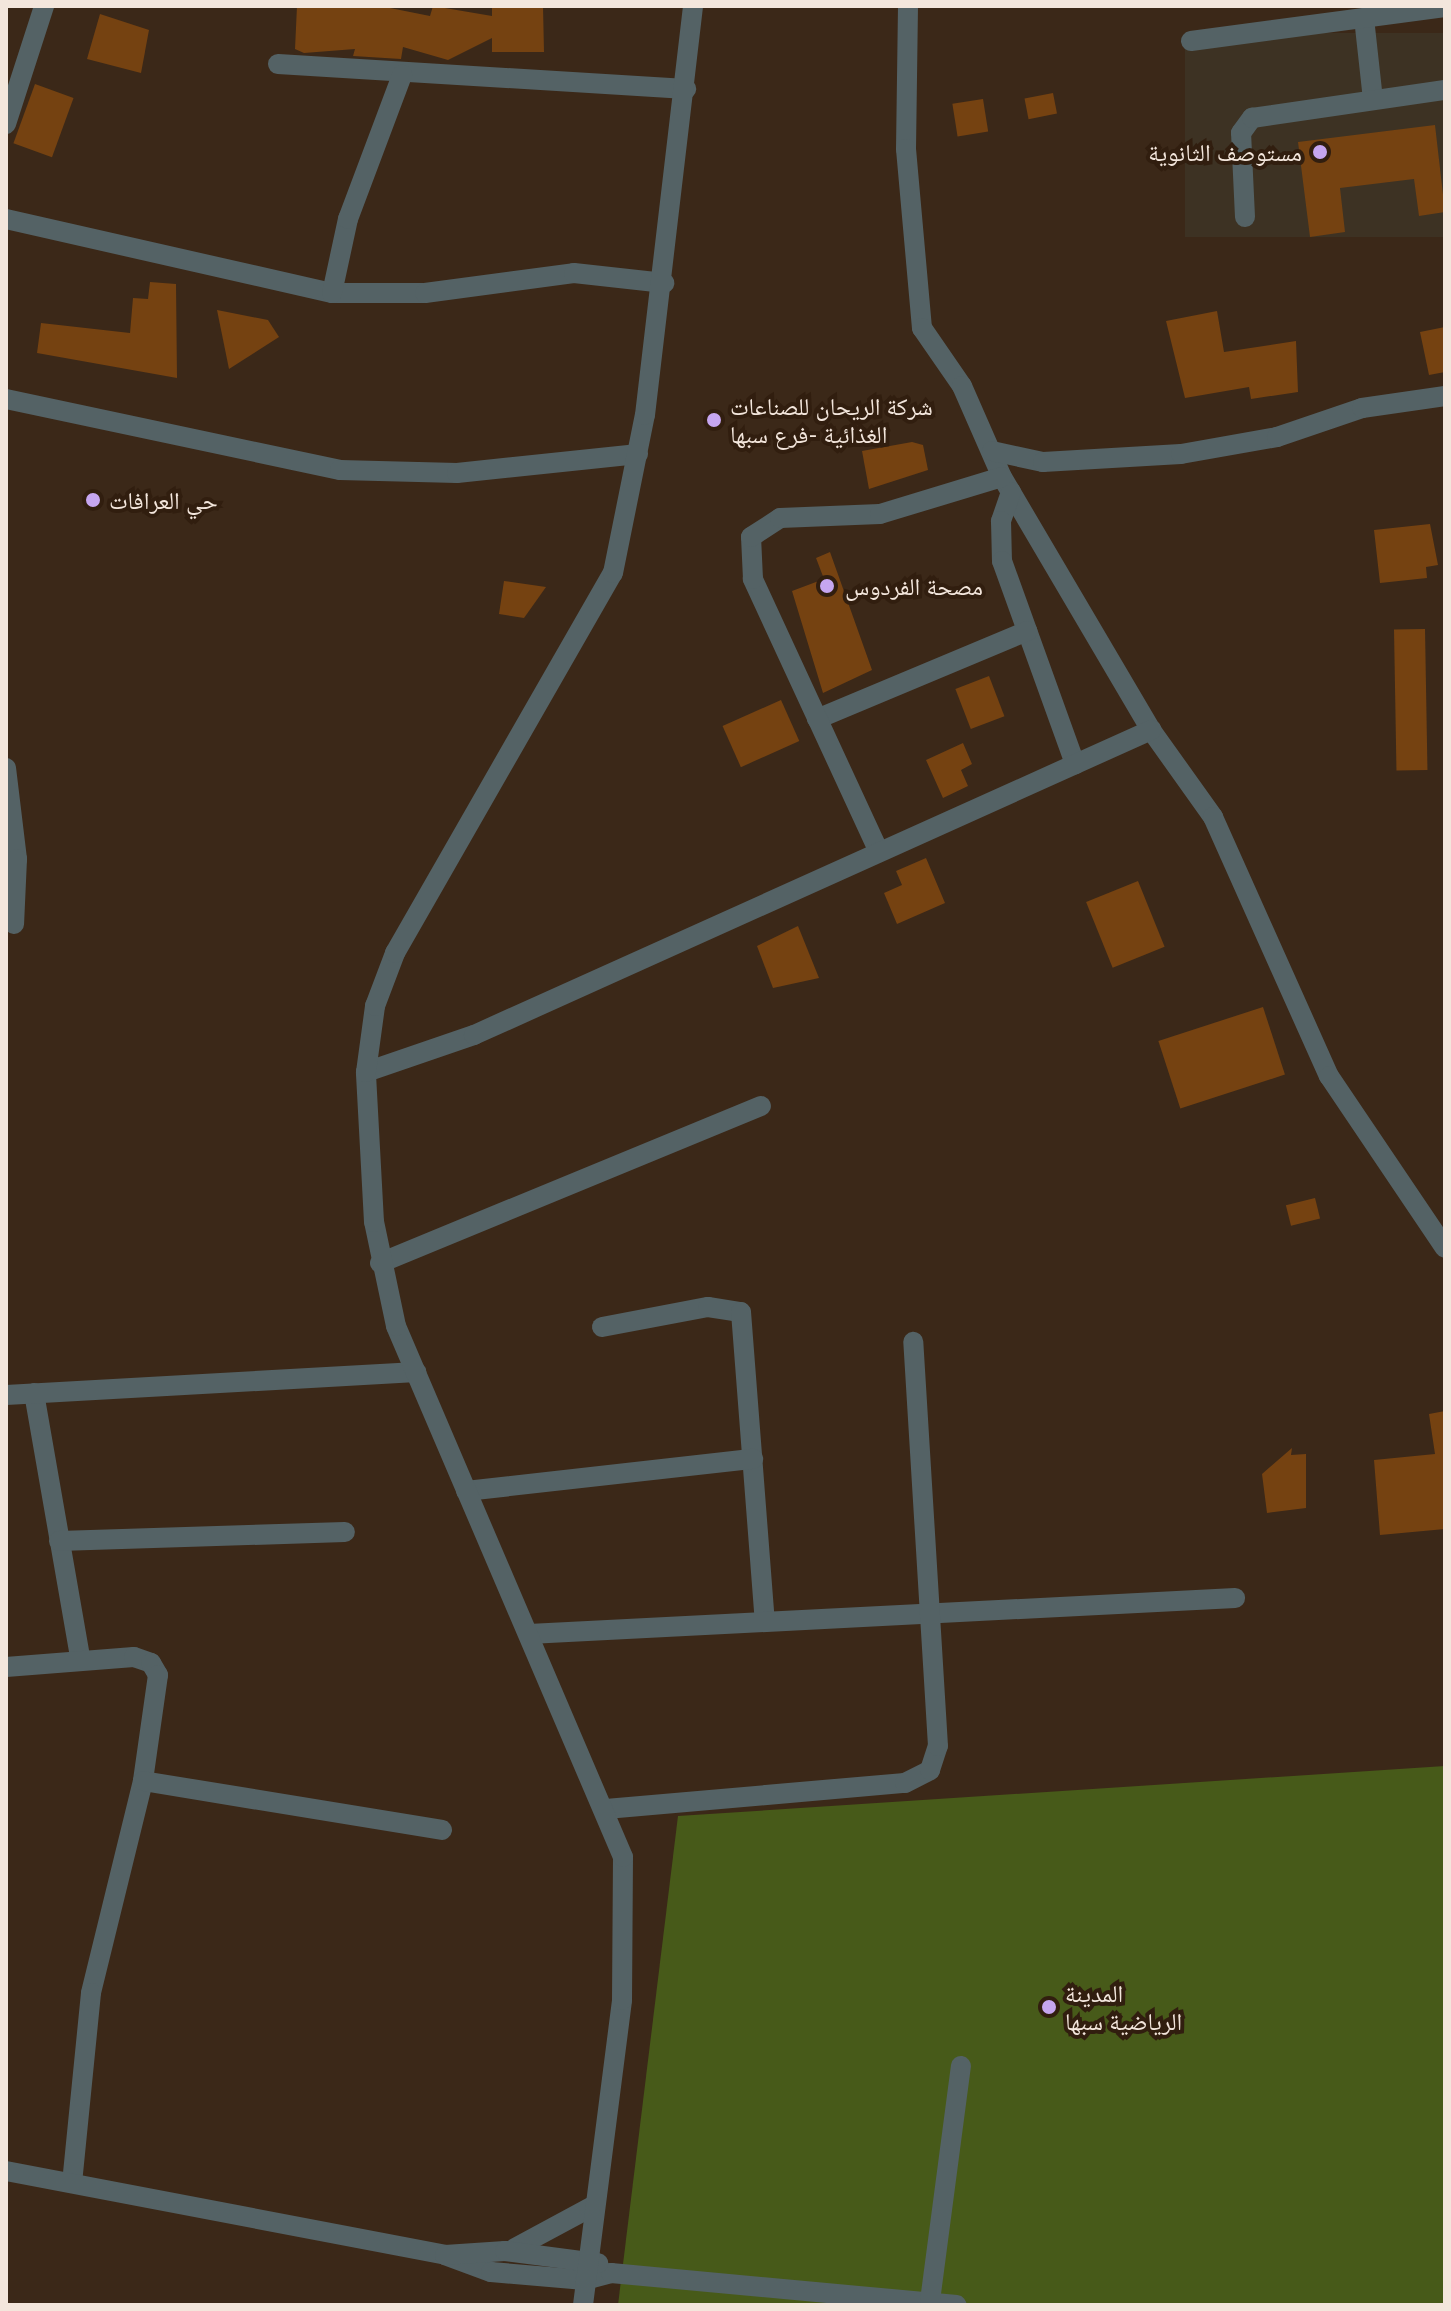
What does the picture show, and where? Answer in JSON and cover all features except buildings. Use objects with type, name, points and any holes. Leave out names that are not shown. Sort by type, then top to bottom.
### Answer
[{"type":"street","points":[[6,124],[44,6]]},
{"type":"street","points":[[583,2305],[628,1929],[623,1857],[606,1809],[416,1372],[380,1263],[366,1072],[382,980],[613,573],[638,454],[664,283],[693,6]]},
{"type":"street","points":[[908,6],[906,149],[919,314],[992,451],[1006,484],[1151,730],[1213,817],[1329,1076],[1445,1248]]},
{"type":"street","points":[[1191,41],[1445,7]]},
{"type":"street","points":[[1364,18],[1373,99]]},
{"type":"street","points":[[278,64],[402,75],[686,89]]},
{"type":"street","points":[[332,293],[348,219],[402,75]]},
{"type":"street","points":[[1245,217],[1240,140],[1246,122],[1373,99],[1445,90]]},
{"type":"street","points":[[6,219],[332,293],[425,293],[574,273],[664,283]]},
{"type":"street","points":[[992,451],[1043,462],[1181,454],[1277,437],[1362,408],[1445,396]]},
{"type":"street","points":[[6,399],[340,470],[457,473],[638,454]]},
{"type":"street","points":[[1006,484],[1000,549],[1075,764]]},
{"type":"street","points":[[879,852],[753,579],[751,537],[780,518],[880,514],[1006,484]]},
{"type":"street","points":[[817,719],[1027,631]]},
{"type":"street","points":[[366,1072],[474,1035],[1151,730]]},
{"type":"street","points":[[6,768],[17,859],[14,924]]},
{"type":"street","points":[[380,1263],[761,1106]]},
{"type":"street","points":[[602,1327],[708,1307],[741,1312],[765,1622]]},
{"type":"street","points":[[606,1809],[923,1777],[938,1746],[913,1342]]},
{"type":"street","points":[[6,1395],[416,1372]]},
{"type":"street","points":[[34,1393],[81,1661]]},
{"type":"street","points":[[466,1491],[753,1459]]},
{"type":"street","points":[[59,1541],[345,1532]]},
{"type":"street","points":[[529,1634],[1235,1598]]},
{"type":"street","points":[[6,1667],[140,1657],[155,1668],[158,1694],[143,1781],[91,1993],[72,2182]]},
{"type":"street","points":[[143,1781],[442,1830]]},
{"type":"street","points":[[930,2301],[961,2066]]},
{"type":"street","points":[[6,2171],[445,2255],[491,2272],[585,2280],[611,2273],[957,2305]]},
{"type":"street","points":[[505,2251],[595,2205]]},
{"type":"street","points":[[445,2255],[505,2251],[589,2256],[611,2273]]},
{"type":"shaded area","name":"مستوصف الثانوية","points":[[1185,33],[1445,33],[1445,237],[1185,237]]},
{"type":"green space","name":"المدينة الرياضية سبها","points":[[1445,1766],[1445,2305],[618,2305],[678,1816]]},
{"type":"place","name":"مستوصف الثانوية","points":[[1320,152]]},
{"type":"place","name":"شركة الريحان للصناعات الغذائية -فرع سبها","points":[[714,420]]},
{"type":"place","name":"حي العرافات","points":[[93,500]]},
{"type":"place","name":"مصحة الفردوس","points":[[827,586]]},
{"type":"place","name":"المدينة الرياضية سبها","points":[[1049,2007]]}]
